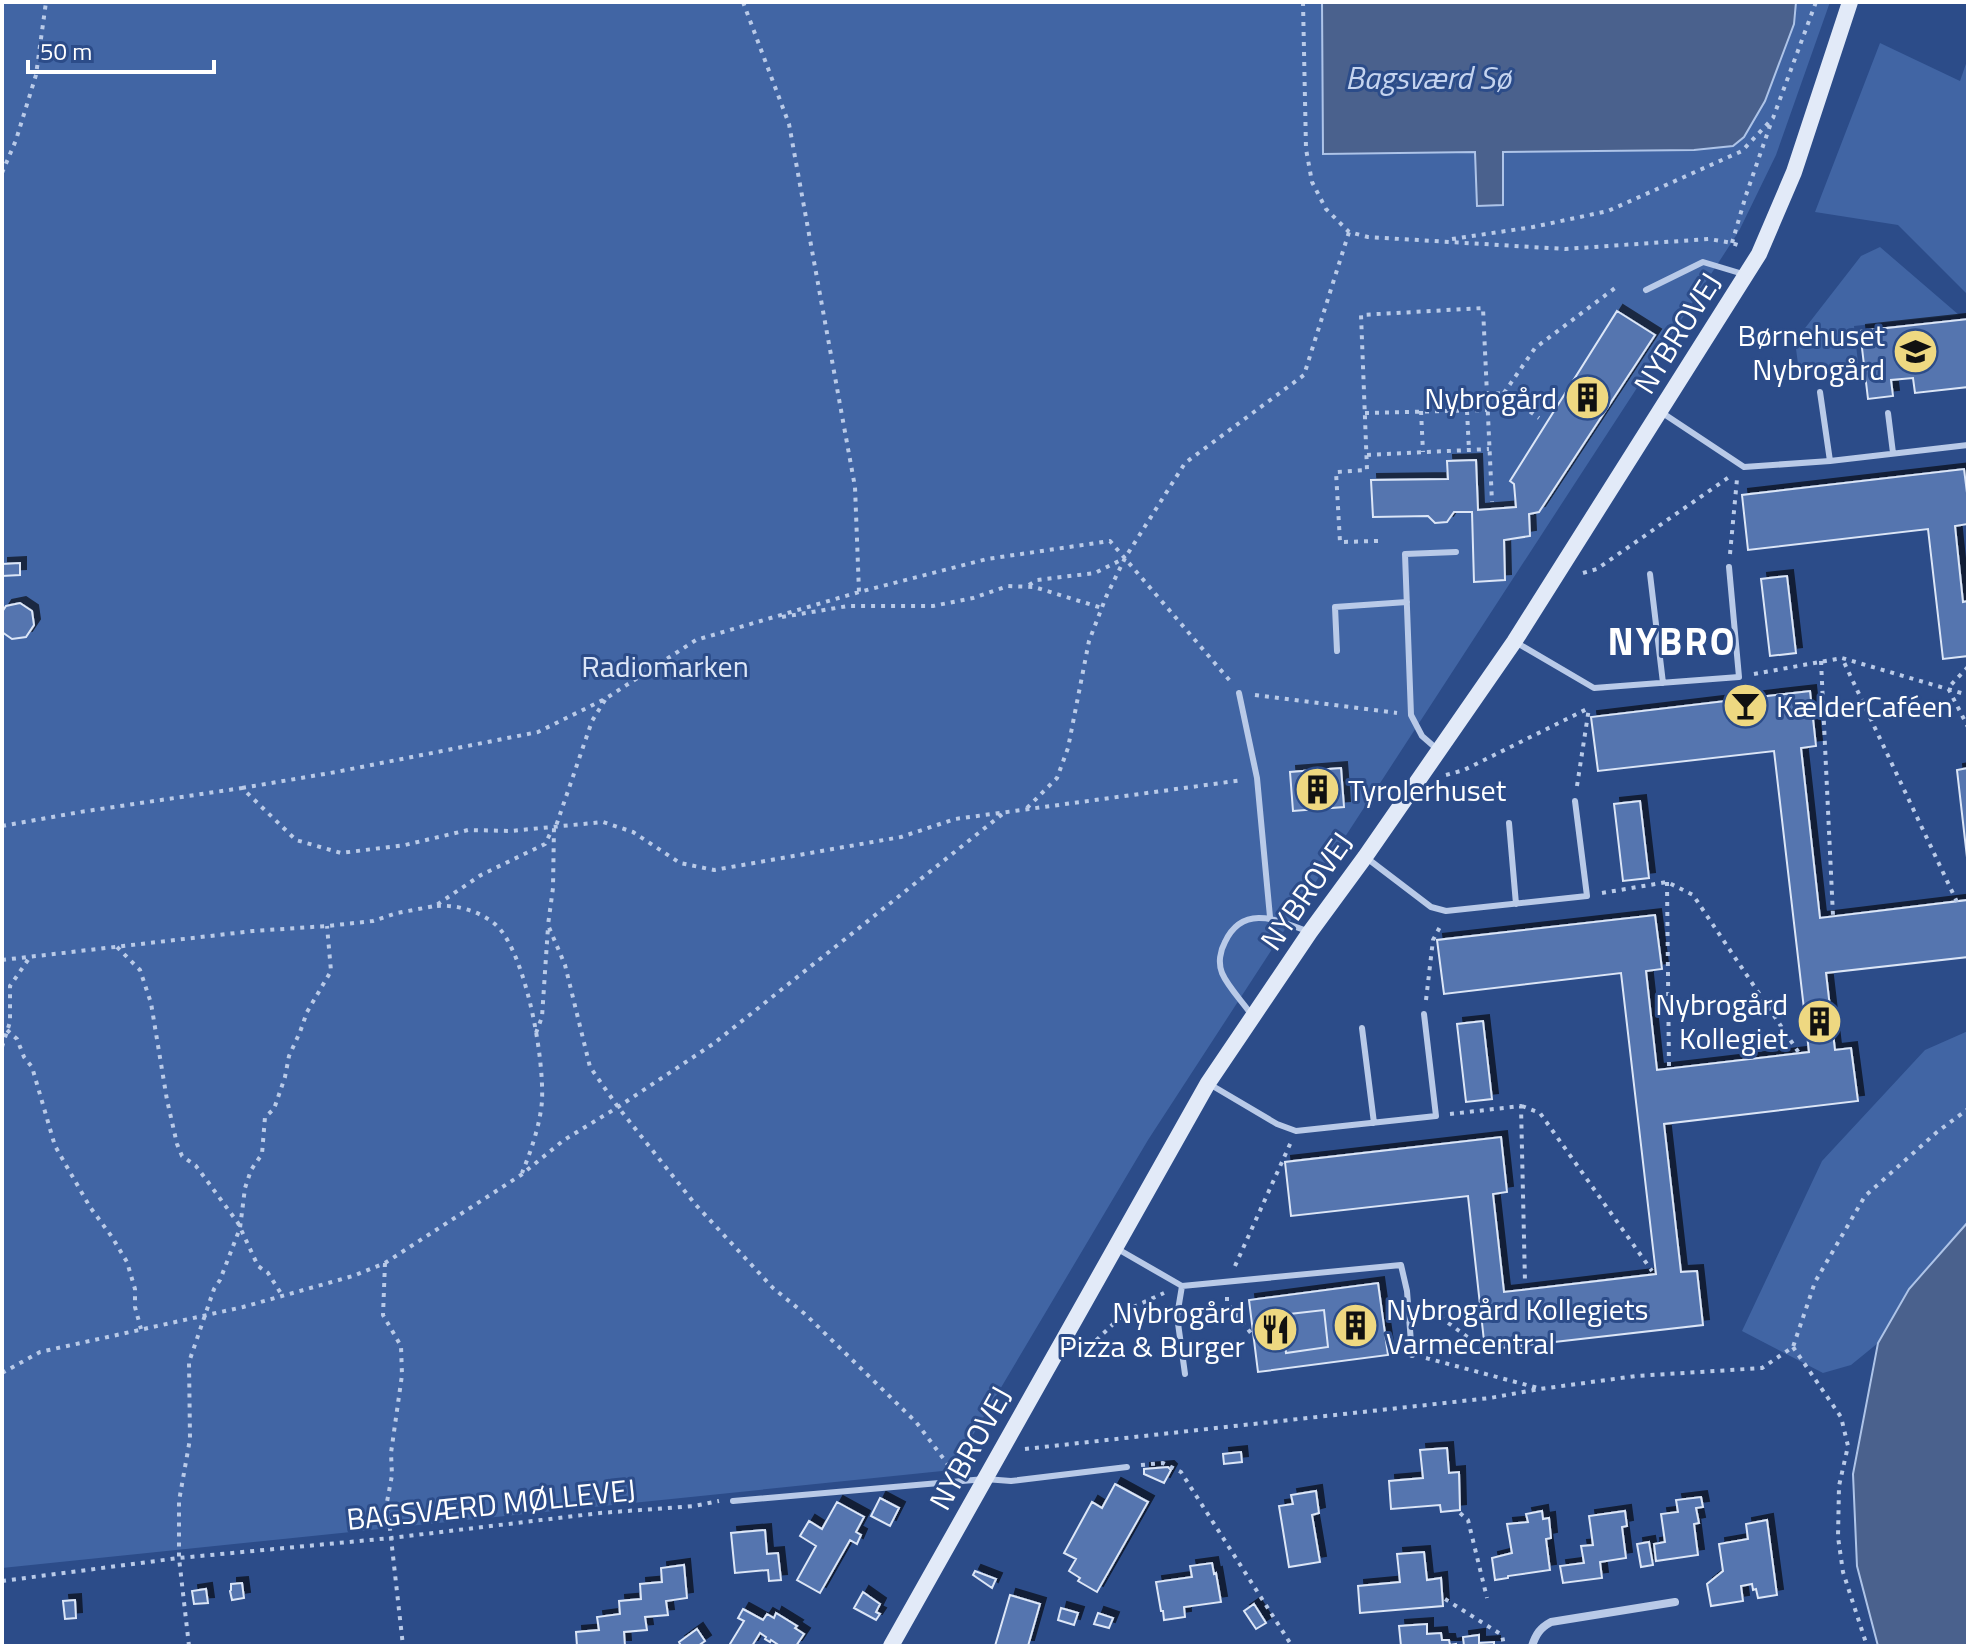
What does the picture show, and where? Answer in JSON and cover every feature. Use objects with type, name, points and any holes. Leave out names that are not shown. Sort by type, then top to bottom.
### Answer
[{"type":"street","name":"NYBROVEJ","points":[[891,1646],[1208,1083],[1514,642],[1747,275],[1794,172],[1850,2]]},
{"type":"street","points":[[1532,1646],[1542,1627],[1551,1622],[1675,1602]]},
{"type":"lane","points":[[1646,290],[1703,262],[1747,275]]},
{"type":"lane","points":[[1820,392],[1830,461]]},
{"type":"lane","points":[[1661,412],[1744,467],[1830,461],[1968,445]]},
{"type":"lane","points":[[1888,413],[1893,453]]},
{"type":"lane","points":[[1438,750],[1422,736],[1411,715],[1405,554],[1456,552]]},
{"type":"lane","points":[[1514,642],[1594,688],[1739,677],[1729,567]]},
{"type":"lane","points":[[1650,574],[1663,683]]},
{"type":"lane","points":[[1337,651],[1335,607],[1407,602]]},
{"type":"lane","points":[[1239,693],[1257,778],[1270,917]]},
{"type":"lane","points":[[1365,857],[1431,907],[1446,911],[1587,896],[1575,801]]},
{"type":"lane","points":[[1509,823],[1516,904]]},
{"type":"lane","points":[[1252,1016],[1223,976],[1220,967],[1222,946],[1236,927],[1257,917],[1270,917],[1310,932]]},
{"type":"lane","points":[[1208,1083],[1277,1124],[1296,1131],[1436,1116],[1424,1014]]},
{"type":"lane","points":[[1362,1028],[1374,1123]]},
{"type":"lane","points":[[1116,1248],[1182,1286],[1401,1265],[1407,1291],[1412,1355]]},
{"type":"lane","points":[[1182,1286],[1177,1316],[1185,1374]]},
{"type":"lane","points":[[733,1501],[985,1479],[1011,1481],[1127,1467]]},
{"type":"path","points":[[40,2],[45,13]]},
{"type":"path","points":[[2,173],[16,140],[36,75],[46,2]]},
{"type":"path","points":[[743,2],[789,124],[855,487],[859,592]]},
{"type":"path","points":[[1303,2],[1306,149],[1312,182],[1326,209],[1349,232],[1368,237],[1565,249],[1709,239],[1732,243],[1759,254]]},
{"type":"path","points":[[1732,243],[1746,195],[1816,2]]},
{"type":"path","points":[[1442,241],[1533,227],[1608,211],[1742,151],[1773,118]]},
{"type":"path","points":[[1027,808],[1057,778],[1068,748],[1089,641],[1125,558],[1185,463],[1304,375],[1349,232]]},
{"type":"path","points":[[1504,393],[1535,348],[1615,288]]},
{"type":"path","points":[[1378,541],[1340,544],[1336,472],[1367,470],[1361,315],[1483,308],[1492,502]]},
{"type":"path","points":[[1486,394],[1504,393],[1539,418]]},
{"type":"path","points":[[1364,413],[1487,410]]},
{"type":"path","points":[[1421,411],[1423,452]]},
{"type":"path","points":[[1467,411],[1469,450]]},
{"type":"path","points":[[1366,455],[1489,449]]},
{"type":"path","points":[[1729,567],[1735,483],[1744,467]]},
{"type":"path","points":[[1554,580],[1597,569],[1744,467]]},
{"type":"path","points":[[2,826],[242,788],[538,732],[605,699],[696,640],[859,592],[987,559],[1110,541],[1239,693],[1411,715]]},
{"type":"path","points":[[1026,586],[1037,580],[1095,573],[1125,558]]},
{"type":"path","points":[[760,621],[848,606],[933,606],[973,598],[1008,586],[1034,587],[1102,608]]},
{"type":"path","points":[[1739,677],[1842,658],[1968,695]]},
{"type":"path","points":[[1842,658],[1957,902]]},
{"type":"path","points":[[1821,661],[1833,916]]},
{"type":"path","points":[[1948,688],[1968,667]]},
{"type":"path","points":[[1575,801],[1594,688]]},
{"type":"path","points":[[1948,688],[1968,727]]},
{"type":"path","points":[[435,906],[481,875],[545,844],[555,826],[592,721],[605,699]]},
{"type":"path","points":[[1415,784],[1464,770],[1589,708]]},
{"type":"path","points":[[242,788],[296,840],[341,853],[405,845],[468,830],[511,831],[603,822],[633,832],[680,863],[714,870],[901,837],[955,819],[1257,778]]},
{"type":"path","points":[[2,1373],[40,1352],[205,1316],[353,1276],[385,1263],[521,1175],[564,1140],[713,1044],[1007,811]]},
{"type":"path","points":[[536,1035],[542,1017],[555,826]]},
{"type":"path","points":[[1667,882],[1669,1068]]},
{"type":"path","points":[[1587,896],[1667,882],[1693,895],[1799,1053]]},
{"type":"path","points":[[2,960],[253,931],[373,921],[435,906],[450,905],[472,911],[502,930],[522,979],[536,1035],[542,1103],[521,1175]]},
{"type":"path","points":[[1424,1014],[1433,940],[1446,911]]},
{"type":"path","points":[[548,925],[565,965],[590,1067],[618,1107],[695,1204],[773,1288],[805,1314],[916,1422],[960,1481]]},
{"type":"path","points":[[189,1646],[179,1558],[179,1501],[190,1439],[189,1362],[214,1289],[240,1228],[245,1188],[251,1170],[262,1154],[265,1117],[274,1109],[289,1056],[307,1012],[331,971],[327,926]]},
{"type":"path","points":[[117,947],[140,970],[151,1003],[167,1100],[182,1156],[196,1166],[205,1178],[240,1228],[258,1266],[268,1273],[282,1296]]},
{"type":"path","points":[[2,1047],[10,1022],[10,986],[30,957]]},
{"type":"path","points":[[7,1030],[17,1039],[32,1067],[55,1146],[90,1207],[127,1262],[141,1330]]},
{"type":"path","points":[[1521,1106],[1525,1283]]},
{"type":"path","points":[[1436,1116],[1521,1106],[1540,1113],[1652,1271]]},
{"type":"path","points":[[1003,1446],[1027,1449],[1490,1398],[1636,1376],[1762,1368],[1793,1347],[1815,1282],[1865,1196],[1937,1132],[1968,1109]]},
{"type":"path","points":[[1254,1337],[1227,1303],[1227,1283],[1296,1131]]},
{"type":"path","points":[[385,1263],[383,1315],[401,1346],[402,1375],[387,1502],[403,1646]]},
{"type":"path","points":[[1052,1360],[1088,1348],[1129,1309],[1182,1286]]},
{"type":"path","points":[[1407,1291],[1489,1353],[1521,1350]]},
{"type":"path","points":[[1793,1347],[1841,1417],[1848,1446],[1839,1486],[1838,1537],[1843,1572],[1867,1646]]},
{"type":"path","points":[[1412,1355],[1540,1389]]},
{"type":"path","points":[[1127,1467],[1163,1463],[1181,1472],[1292,1646]]},
{"type":"path","name":"BAGSVÆRD MØLLEVEJ","points":[[2,1581],[179,1558],[733,1501]]},
{"type":"path","points":[[1460,1513],[1468,1520],[1487,1598]]},
{"type":"path","points":[[1445,1599],[1502,1635],[1504,1646]]},
{"type":"green space","name":"Radiomarken","points":[[2,2],[1322,2],[1323,154],[1476,152],[1477,206],[1503,205],[1503,151],[1694,150],[1733,146],[1765,101],[1794,24],[1796,2],[1830,2],[1776,155],[1739,231],[1148,1140],[952,1470],[2,1568]]},
{"type":"green space","points":[[1880,43],[1960,81],[1968,58],[1968,295],[1898,225],[1815,212]]},
{"type":"green space","points":[[1880,247],[1959,315],[1854,326],[1858,363],[1799,372],[1795,341],[1861,256]]},
{"type":"green space","points":[[1968,1031],[1968,1222],[1909,1289],[1878,1343],[1851,1365],[1823,1373],[1742,1331],[1822,1161],[1925,1050]]},
{"type":"water","name":"Bagsværd Sø","points":[[1322,2],[1796,2],[1794,24],[1765,101],[1744,137],[1733,146],[1694,150],[1503,152],[1503,205],[1477,206],[1475,152],[1323,154]]},
{"type":"water","points":[[1968,1222],[1968,1646],[1878,1646],[1857,1566],[1853,1474],[1878,1343],[1909,1289]]},
{"type":"building","name":"Nybrogård","points":[[1617,311],[1655,335],[1539,512],[1529,514],[1530,536],[1504,540],[1505,580],[1474,582],[1472,512],[1454,512],[1447,522],[1435,523],[1428,516],[1373,517],[1371,480],[1448,479],[1447,461],[1476,460],[1478,510],[1516,507],[1514,484],[1510,481]]},
{"type":"building","points":[[1968,319],[1968,387],[1915,393],[1913,378],[1891,380],[1893,396],[1868,399],[1860,331]]},
{"type":"building","points":[[1964,469],[1968,524],[1955,526],[1963,602],[1968,601],[1968,656],[1943,659],[1928,529],[1748,550],[1742,495]]},
{"type":"building","points":[[20,563],[20,575],[2,576],[2,564]]},
{"type":"building","points":[[1787,576],[1796,653],[1770,656],[1761,579]]},
{"type":"building","points":[[20,603],[32,611],[34,625],[26,637],[12,639],[2,632],[2,612],[6,606]]},
{"type":"building","name":"Nybrogård Kollegiet","points":[[1810,691],[1816,746],[1801,748],[1820,918],[1968,900],[1968,957],[1826,973],[1835,1050],[1851,1048],[1858,1101],[1664,1124],[1681,1272],[1697,1271],[1703,1325],[1485,1350],[1468,1196],[1291,1216],[1285,1162],[1501,1137],[1507,1192],[1493,1194],[1504,1292],[1656,1274],[1621,973],[1444,994],[1437,940],[1655,915],[1662,969],[1646,971],[1657,1070],[1809,1052],[1774,751],[1598,771],[1591,717]]},
{"type":"building","name":"Tyrolerhuset","points":[[1341,768],[1344,807],[1293,811],[1290,772]]},
{"type":"building","points":[[1968,768],[1968,866],[1957,770]]},
{"type":"building","points":[[1640,801],[1649,878],[1623,881],[1614,804]]},
{"type":"building","points":[[1483,1021],[1492,1099],[1466,1102],[1457,1024]]},
{"type":"building","name":"Nybrogård Kollegiets Varmecentral","points":[[1378,1283],[1388,1355],[1258,1372],[1249,1300]],"holes":[[[1324,1310],[1328,1347],[1286,1353],[1281,1315]]]},
{"type":"building","points":[[1324,1310],[1328,1347],[1286,1353],[1281,1315]]},
{"type":"building","points":[[1447,1448],[1449,1473],[1459,1472],[1460,1510],[1441,1512],[1440,1505],[1391,1509],[1389,1481],[1423,1478],[1420,1450]]},
{"type":"building","points":[[1241,1452],[1242,1462],[1224,1464],[1223,1454]]},
{"type":"building","points":[[1168,1467],[1171,1470],[1164,1483],[1144,1474],[1144,1469]]},
{"type":"building","points":[[1115,1484],[1148,1502],[1097,1592],[1078,1581],[1080,1578],[1069,1571],[1076,1559],[1064,1553],[1092,1502],[1102,1508]]},
{"type":"building","points":[[1316,1491],[1319,1513],[1312,1515],[1320,1562],[1289,1567],[1279,1506],[1293,1504],[1291,1495]]},
{"type":"building","points":[[1701,1497],[1703,1507],[1696,1508],[1699,1523],[1694,1524],[1698,1555],[1656,1561],[1654,1544],[1665,1542],[1661,1514],[1678,1512],[1676,1500]]},
{"type":"building","points":[[880,1498],[899,1508],[890,1526],[871,1516]]},
{"type":"building","points":[[837,1502],[864,1517],[856,1532],[861,1535],[857,1544],[850,1540],[820,1593],[797,1580],[816,1546],[800,1536],[809,1521],[822,1529]]},
{"type":"building","points":[[1542,1511],[1543,1519],[1549,1518],[1551,1538],[1546,1539],[1550,1570],[1495,1580],[1492,1558],[1512,1553],[1507,1524],[1528,1522],[1526,1514]]},
{"type":"building","points":[[1625,1511],[1627,1526],[1622,1527],[1626,1558],[1600,1562],[1602,1578],[1563,1583],[1560,1566],[1584,1563],[1581,1546],[1593,1545],[1589,1516]]},
{"type":"building","points":[[1767,1520],[1777,1595],[1758,1598],[1752,1584],[1741,1586],[1743,1601],[1711,1606],[1707,1584],[1723,1571],[1719,1544],[1748,1539],[1746,1524]]},
{"type":"building","points":[[765,1530],[767,1554],[778,1553],[781,1580],[769,1581],[768,1570],[735,1573],[731,1533]]},
{"type":"building","points":[[1649,1542],[1653,1565],[1641,1567],[1637,1544]]},
{"type":"building","points":[[1424,1552],[1427,1580],[1441,1578],[1443,1606],[1360,1613],[1358,1586],[1400,1582],[1397,1554]]},
{"type":"building","points":[[1212,1563],[1221,1602],[1184,1607],[1185,1617],[1164,1620],[1156,1582],[1192,1577],[1190,1566]]},
{"type":"building","points":[[684,1565],[687,1598],[666,1601],[668,1615],[645,1617],[647,1630],[624,1632],[625,1646],[577,1646],[576,1632],[599,1630],[597,1617],[620,1614],[619,1601],[641,1599],[640,1584],[662,1582],[661,1568]]},
{"type":"building","points":[[975,1571],[996,1579],[992,1588],[973,1575]]},
{"type":"building","points":[[242,1583],[244,1598],[232,1600],[231,1584]]},
{"type":"building","points":[[206,1589],[208,1603],[194,1604],[192,1591]]},
{"type":"building","points":[[863,1592],[880,1604],[876,1612],[880,1614],[876,1620],[854,1608]]},
{"type":"building","points":[[1010,1595],[1040,1604],[1028,1646],[995,1646]]},
{"type":"building","points":[[75,1600],[76,1618],[65,1619],[63,1601]]},
{"type":"building","points":[[1254,1604],[1266,1623],[1256,1629],[1244,1611]]},
{"type":"building","points":[[1061,1608],[1078,1613],[1074,1625],[1058,1620]]},
{"type":"building","points":[[743,1609],[763,1620],[767,1614],[774,1618],[776,1613],[804,1634],[796,1646],[780,1646],[760,1633],[752,1646],[733,1646],[730,1644],[744,1621],[738,1618]]},
{"type":"building","points":[[1098,1613],[1113,1618],[1109,1628],[1094,1624]]},
{"type":"building","points":[[1427,1624],[1427,1634],[1441,1633],[1442,1640],[1449,1640],[1450,1645],[1456,1646],[1401,1646],[1399,1626]]},
{"type":"building","points":[[697,1629],[705,1641],[698,1646],[681,1646],[679,1642]]},
{"type":"building","points":[[1479,1635],[1479,1643],[1494,1642],[1494,1646],[1464,1646],[1463,1637]]},
{"type":"place","name":"Børnehuset Nybrogård","points":[[1916,352]]},
{"type":"place","name":"Nybrogård","points":[[1588,398]]},
{"type":"place","name":"KælderCaféen","points":[[1745,706]]},
{"type":"place","name":"Tyrolerhuset","points":[[1317,790]]},
{"type":"place","name":"Nybrogård Kollegiet","points":[[1819,1021]]},
{"type":"place","name":"Nybrogård Kollegiets Varmecentral","points":[[1355,1326]]},
{"type":"place","name":"Nybrogård Pizza & Burger","points":[[1276,1329]]},
{"type":"district","name":"NYBRO","points":[[1672,641]]}]
